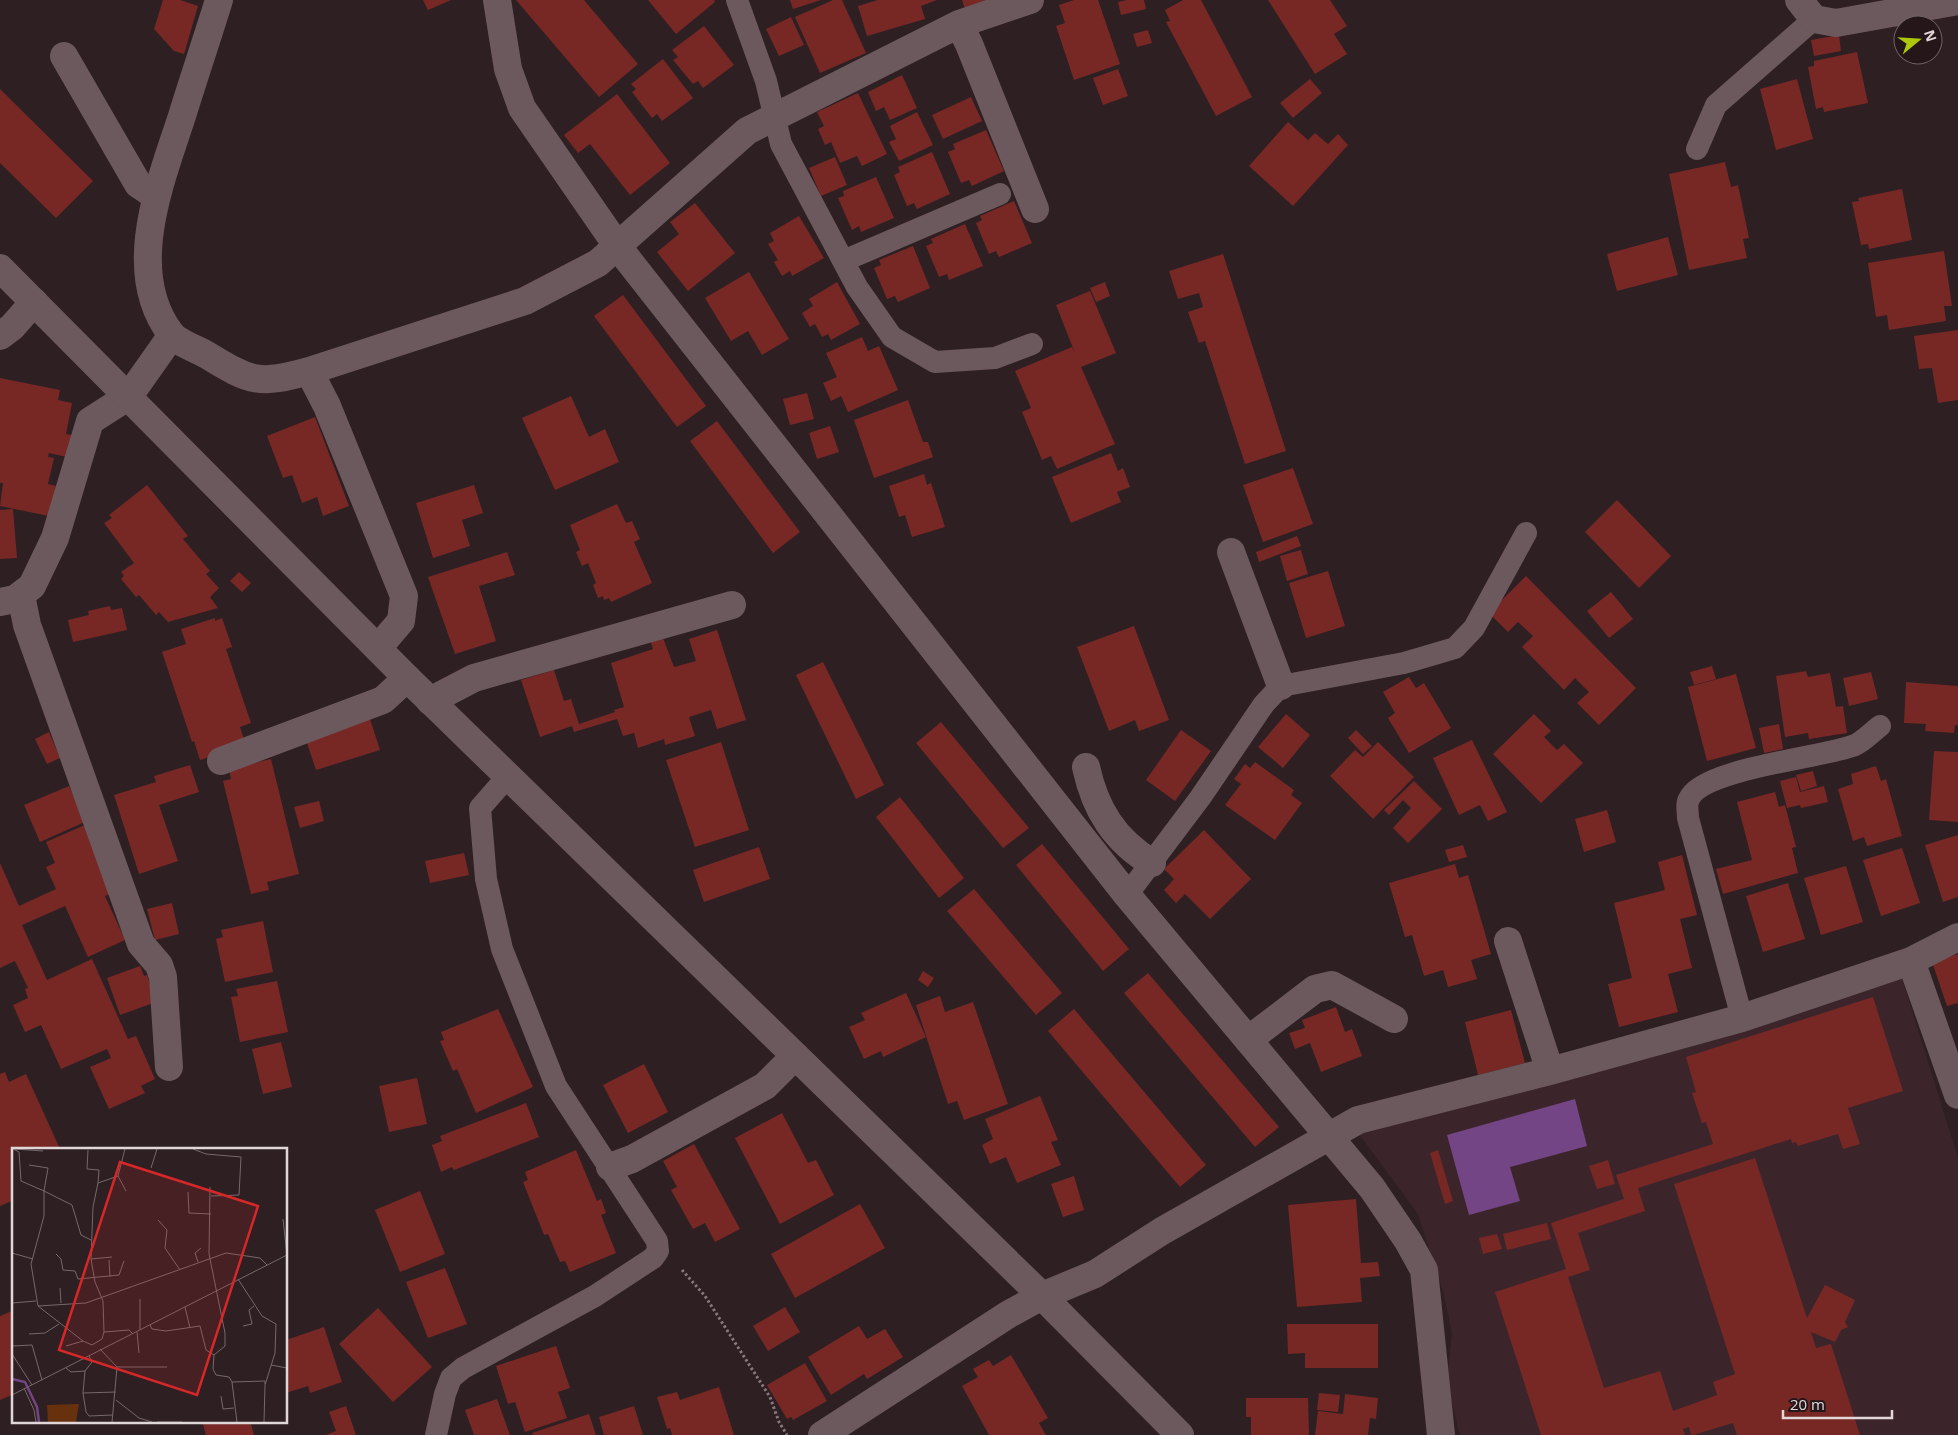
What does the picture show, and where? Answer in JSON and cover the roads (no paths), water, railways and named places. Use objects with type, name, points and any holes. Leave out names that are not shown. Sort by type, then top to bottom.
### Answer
[{"type":"street","points":[[219,0],[156,196],[148,253],[152,298],[172,335],[230,369],[253,380],[280,380],[310,372],[525,301],[598,263],[747,131],[958,24],[1030,0]]},
{"type":"street","points":[[497,0],[508,69],[522,108],[618,247],[1127,895],[1372,1188],[1408,1241],[1424,1270],[1441,1435]]},
{"type":"street","points":[[1806,10],[1836,22],[1958,1]]},
{"type":"street","points":[[958,24],[969,44],[1035,209]]},
{"type":"street","points":[[64,56],[138,184],[156,196]]},
{"type":"street","points":[[0,268],[430,701],[1042,1296],[1180,1435]]},
{"type":"street","points":[[0,336],[12,327],[34,302]]},
{"type":"street","points":[[169,1066],[164,978],[159,965],[141,944],[27,625],[10,598],[32,586],[55,538],[90,421],[128,396],[172,335]]},
{"type":"street","points":[[310,372],[327,406],[404,596],[401,621],[378,648]]},
{"type":"street","points":[[1231,552],[1281,686]]},
{"type":"street","points":[[430,701],[474,678],[732,605]]},
{"type":"street","points":[[221,761],[383,700],[407,678]]},
{"type":"street","points":[[1086,767],[1092,793],[1101,813],[1133,852],[1152,863]]},
{"type":"street","points":[[822,1435],[1009,1314],[1042,1296],[1095,1274],[1162,1231],[1358,1120],[1550,1071],[1742,1018],[1911,961],[1958,937]]},
{"type":"street","points":[[1508,941],[1550,1071]]},
{"type":"street","points":[[1911,961],[1958,1095]]},
{"type":"street","points":[[1248,1040],[1315,989],[1332,985],[1394,1019]]},
{"type":"street","points":[[610,1166],[632,1159],[765,1086],[795,1056]]},
{"type":"lane","points":[[737,0],[766,82],[773,118],[781,144],[857,287],[892,337],[935,362],[995,358],[1032,344]]},
{"type":"lane","points":[[1697,149],[1716,105],[1806,10]]},
{"type":"lane","points":[[843,261],[1000,194]]},
{"type":"lane","points":[[1127,895],[1152,863],[1264,704],[1281,686],[1404,663],[1455,648],[1474,628],[1526,532]]},
{"type":"lane","points":[[1742,1018],[1688,818],[1688,799],[1697,789],[1712,780],[1787,760],[1841,750],[1858,744],[1880,726]]},
{"type":"lane","points":[[436,1435],[445,1394],[451,1378],[463,1368],[595,1296],[653,1258],[658,1251],[657,1241],[610,1166],[556,1086],[502,949],[486,879],[480,808],[508,776]]}]
